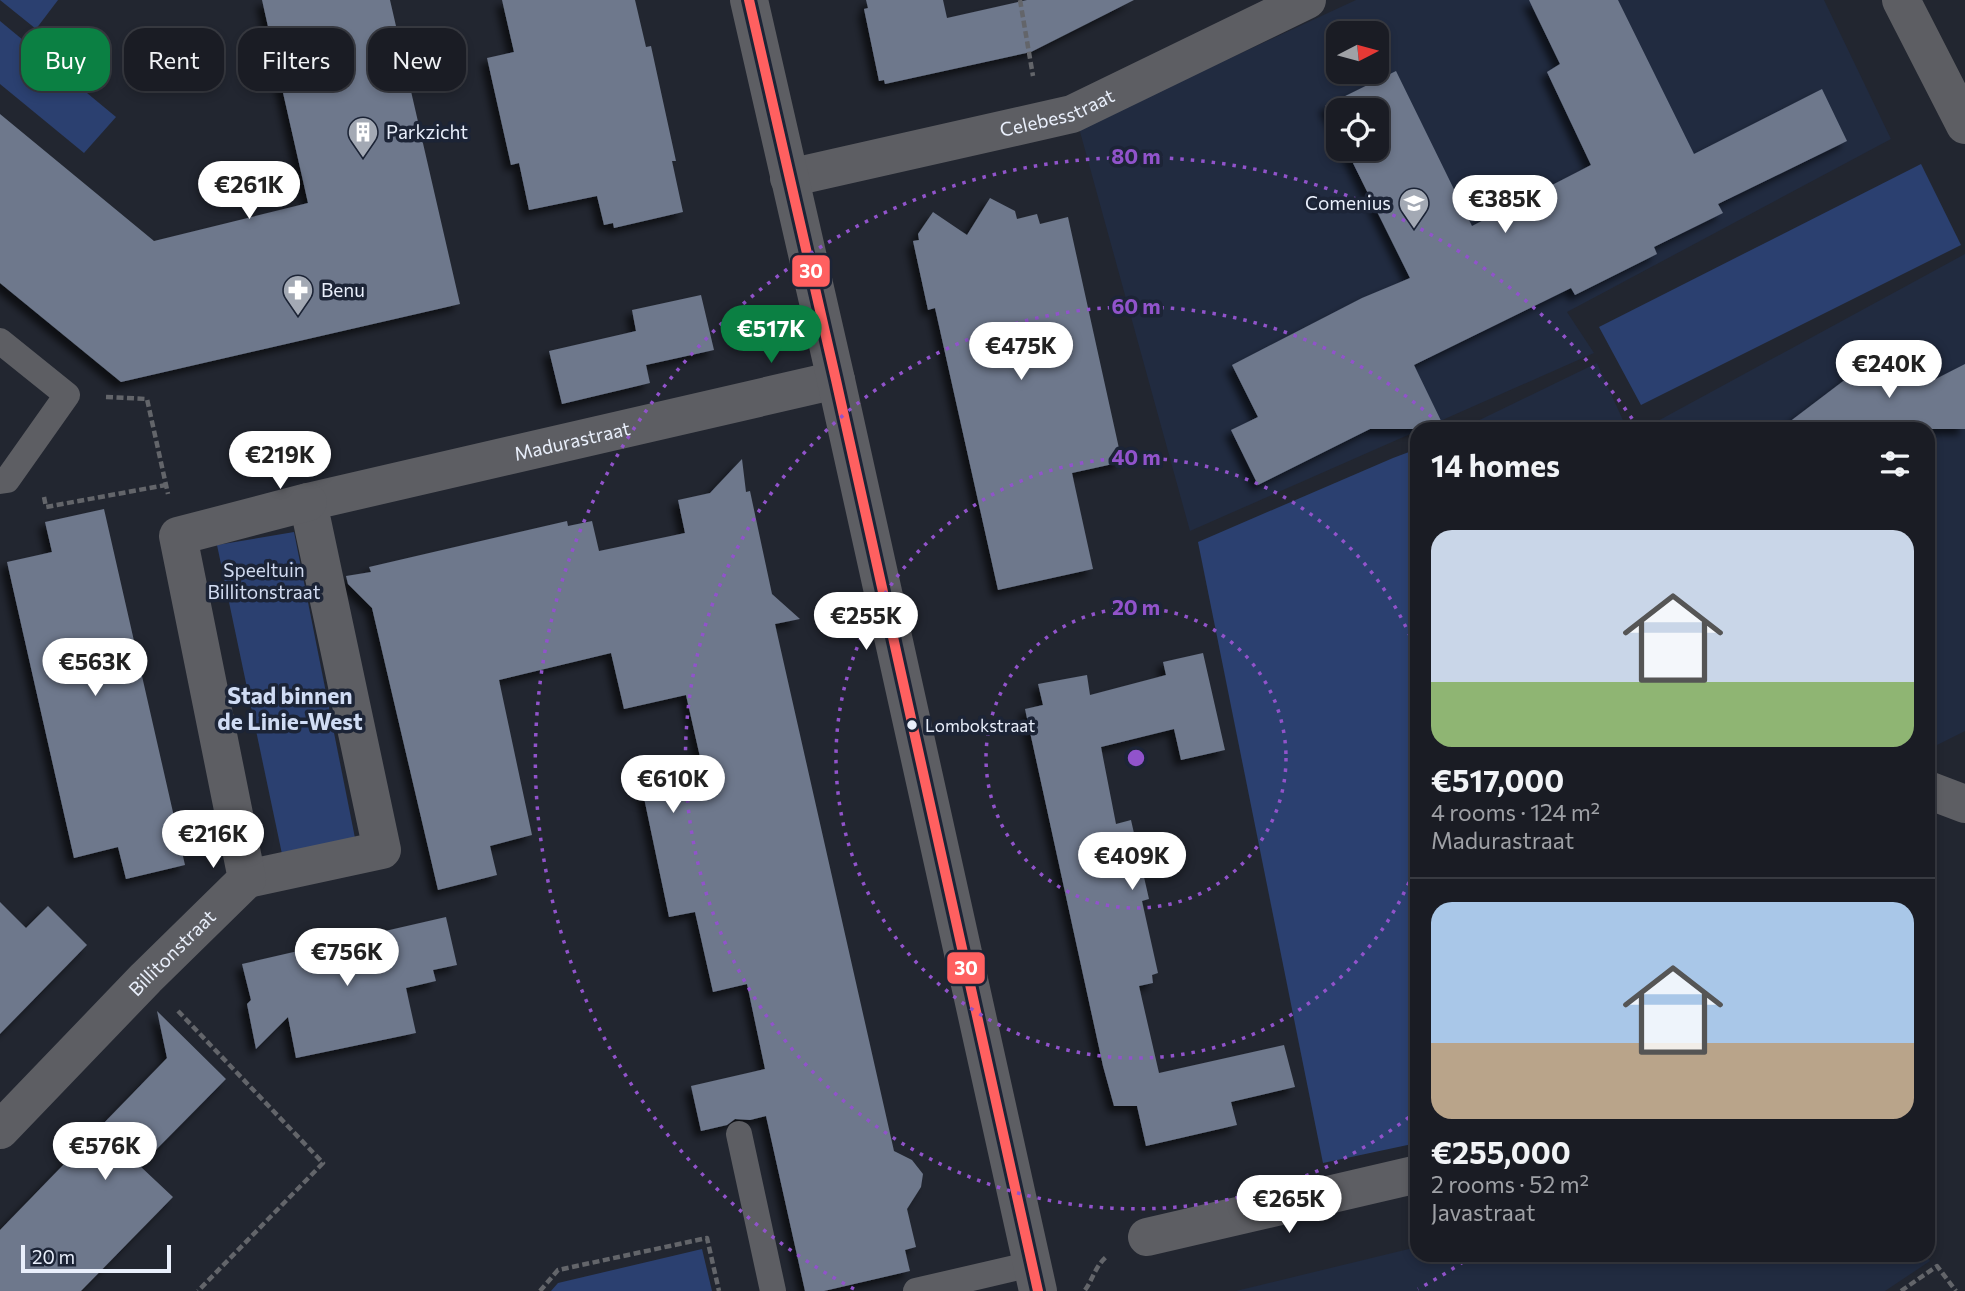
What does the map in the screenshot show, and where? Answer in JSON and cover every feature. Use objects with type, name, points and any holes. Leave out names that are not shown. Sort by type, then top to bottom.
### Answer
[{"type":"street","points":[[749,0],[1035,1278]]},
{"type":"street","name":"Celebesstraat","points":[[789,178],[1072,114],[1307,0]]},
{"type":"street","points":[[1901,0],[1965,125]]},
{"type":"street","name":"Madurastraat","points":[[178,536],[308,502],[836,380]]},
{"type":"street","points":[[178,536],[247,879],[382,850],[308,502]]},
{"type":"street","points":[[1935,793],[1965,804]]},
{"type":"street","name":"Billitonstraat","points":[[0,1130],[146,978],[247,879]]},
{"type":"street","points":[[1146,1237],[1410,1176]]},
{"type":"lane","points":[[0,341],[67,395],[8,480],[0,481]]},
{"type":"lane","points":[[739,1134],[773,1291]]},
{"type":"lane","points":[[916,1291],[1035,1278]]},
{"type":"path","points":[[1020,0],[1041,122]]},
{"type":"path","points":[[67,395],[147,399],[178,536]]},
{"type":"path","points":[[34,442],[46,507],[166,485]]},
{"type":"path","points":[[146,978],[323,1163],[198,1291]]},
{"type":"path","points":[[540,1291],[558,1270],[707,1238],[719,1291]]},
{"type":"path","points":[[1901,1291],[1937,1266],[1956,1291]]},
{"type":"shaded area","name":"Comenius","points":[[1356,0],[1824,0],[1891,139],[1567,312],[1594,353],[1438,422],[1410,422],[1410,434],[1190,531],[1079,128]]},
{"type":"shaded area","points":[[1965,254],[1965,731],[1935,746],[1935,422],[1656,422]]},
{"type":"shaded area","points":[[1597,363],[1624,422],[1475,422]]},
{"type":"shaded area","points":[[1410,1249],[1410,1262],[1928,1262],[1885,1291],[1236,1291]]},
{"type":"green space","points":[[0,0],[58,0],[35,28]]},
{"type":"green space","points":[[0,21],[21,38],[21,91],[85,91],[116,117],[84,153],[0,84]]},
{"type":"green space","points":[[1921,164],[1961,245],[1641,405],[1599,327]]},
{"type":"green space","points":[[1410,452],[1410,1144],[1323,1163],[1198,542]]},
{"type":"green space","name":"Speeltuin Billitonstraat","points":[[294,532],[355,838],[282,854],[217,545]]},
{"type":"green space","points":[[702,1249],[712,1291],[551,1291],[558,1283]]},
{"type":"building","name":"Parkzicht","points":[[262,0],[390,0],[396,28],[368,28],[368,91],[411,91],[460,304],[121,382],[0,283],[0,114],[154,241],[308,203],[283,91],[354,91],[354,28],[268,28]]},
{"type":"building","points":[[502,0],[635,0],[646,47],[651,46],[676,161],[672,161],[683,212],[614,228],[613,223],[604,225],[597,196],[529,210],[519,163],[511,165],[487,58],[514,52]]},
{"type":"building","points":[[866,0],[943,0],[947,18],[1027,0],[1134,0],[1031,52],[885,84],[884,80],[879,81],[864,9],[868,8]]},
{"type":"building","points":[[1529,0],[1618,0],[1694,154],[1822,89],[1847,141],[1718,204],[1723,213],[1654,247],[1657,254],[1575,295],[1571,288],[1414,365],[1442,422],[1410,422],[1410,429],[1370,429],[1258,485],[1231,430],[1258,417],[1232,365],[1362,298],[1410,278],[1352,161],[1389,161],[1389,98],[1341,98],[1370,84],[1390,84],[1390,74],[1396,71],[1472,226],[1591,165],[1547,72],[1560,64]]},
{"type":"building","points":[[990,198],[1015,211],[1017,219],[1037,214],[1040,224],[1068,217],[1122,462],[1072,473],[1093,569],[998,590],[935,308],[928,310],[913,241],[919,240],[918,234],[933,212],[967,235]]},
{"type":"building","points":[[701,295],[714,350],[646,365],[650,383],[562,404],[549,351],[636,331],[632,310]]},
{"type":"building","points":[[1903,349],[1922,386],[1965,364],[1965,429],[1935,429],[1935,422],[1789,422],[1863,366]]},
{"type":"building","points":[[742,459],[746,492],[750,491],[772,594],[800,619],[775,624],[894,1151],[912,1160],[923,1174],[921,1187],[907,1209],[916,1247],[905,1250],[910,1271],[824,1291],[805,1291],[766,1116],[750,1120],[735,1119],[727,1125],[701,1131],[691,1086],[765,1069],[747,984],[713,992],[695,912],[669,917],[643,793],[705,779],[686,695],[624,709],[611,653],[499,680],[532,835],[490,846],[497,875],[438,890],[372,608],[348,584],[346,576],[371,572],[369,567],[567,521],[568,526],[592,521],[599,551],[685,533],[678,500],[710,493]]},
{"type":"building","points":[[104,509],[185,865],[126,879],[118,847],[74,858],[7,562],[52,552],[45,522]]},
{"type":"building","points":[[1203,653],[1225,750],[1181,760],[1174,729],[1101,747],[1116,824],[1131,820],[1149,899],[1142,901],[1158,973],[1152,975],[1153,983],[1139,986],[1159,1073],[1284,1045],[1295,1087],[1231,1102],[1237,1125],[1146,1146],[1137,1106],[1114,1106],[1025,709],[1043,705],[1038,684],[1087,675],[1090,695],[1166,675],[1163,662]]},
{"type":"building","points":[[0,902],[26,928],[48,906],[87,945],[0,1034]]},
{"type":"building","points":[[446,917],[457,965],[433,970],[436,981],[406,988],[416,1033],[296,1058],[288,1017],[256,1049],[247,1004],[251,1000],[242,964]]},
{"type":"building","points":[[157,1011],[226,1079],[140,1166],[173,1197],[81,1291],[0,1291],[0,1230],[167,1058]]},
{"type":"transit line","name":"30","points":[[749,0],[1038,1291]]},
{"type":"place","name":"Parkzicht","points":[[363,159]]},
{"type":"place","name":"Comenius","points":[[1414,230]]},
{"type":"place","name":"Benu","points":[[298,317]]},
{"type":"place","name":"Lombokstraat","points":[[912,725]]},
{"type":"district","name":"Stad binnen de Linie-West","points":[[290,709]]}]
